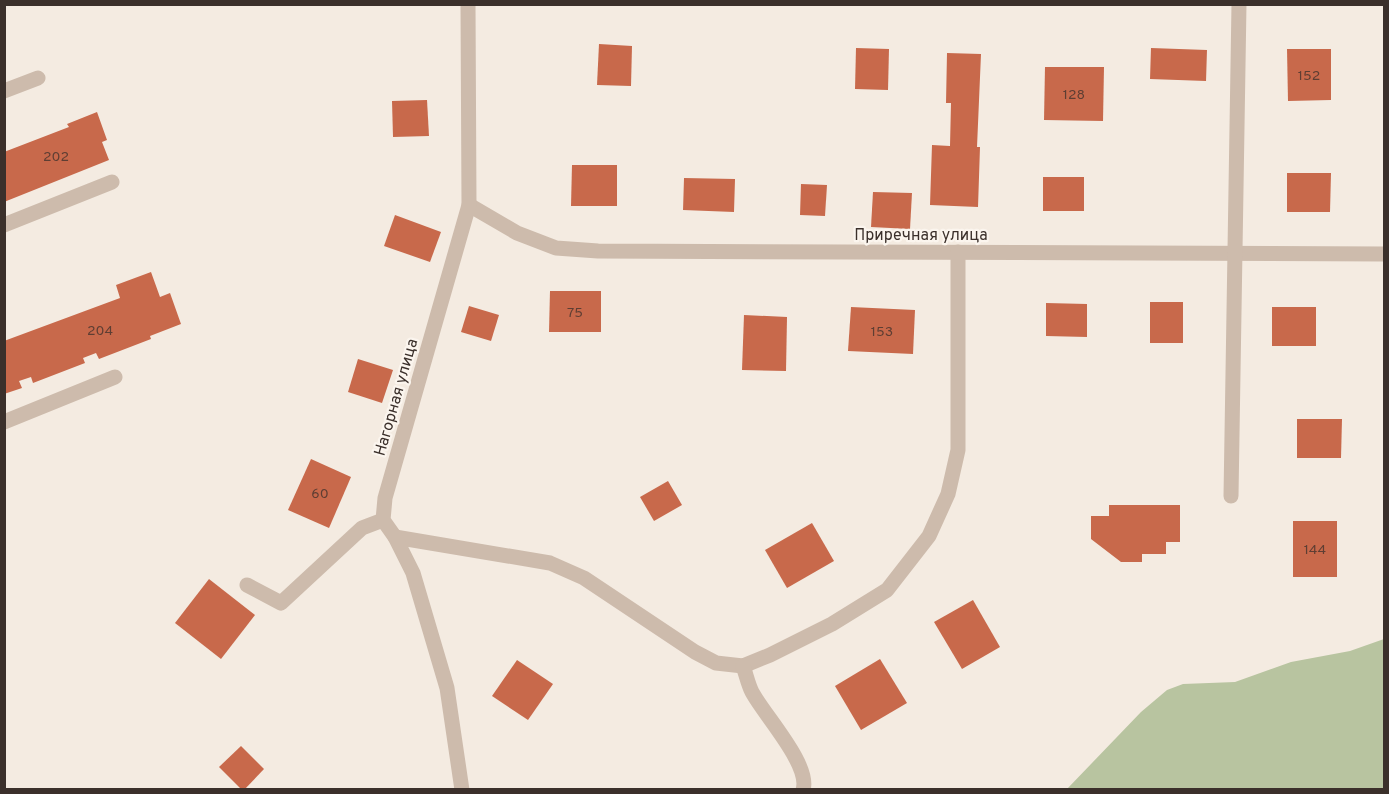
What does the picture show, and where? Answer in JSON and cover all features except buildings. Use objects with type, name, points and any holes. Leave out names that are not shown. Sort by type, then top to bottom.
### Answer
[{"type":"street","name":"Нагорная улица","points":[[383,520],[385,498],[469,205],[468,4]]},
{"type":"street","points":[[1231,496],[1239,4]]},
{"type":"street","points":[[4,91],[38,78]]},
{"type":"street","points":[[4,225],[112,182]]},
{"type":"street","name":"Приречная улица","points":[[469,205],[517,233],[556,248],[598,251],[1384,254]]},
{"type":"street","points":[[395,537],[550,563],[584,578],[694,652],[716,663],[743,666],[832,624],[887,590],[929,536],[948,494],[958,450],[958,252]]},
{"type":"street","points":[[4,422],[115,377]]},
{"type":"street","points":[[247,585],[281,603],[362,528],[383,520],[395,537],[413,573],[447,688],[462,789]]},
{"type":"street","points":[[743,666],[752,691],[800,766],[803,789]]},
{"type":"green space","points":[[1384,639],[1384,789],[1067,789],[1141,712],[1167,690],[1183,684],[1235,682],[1291,662],[1350,651]]}]
